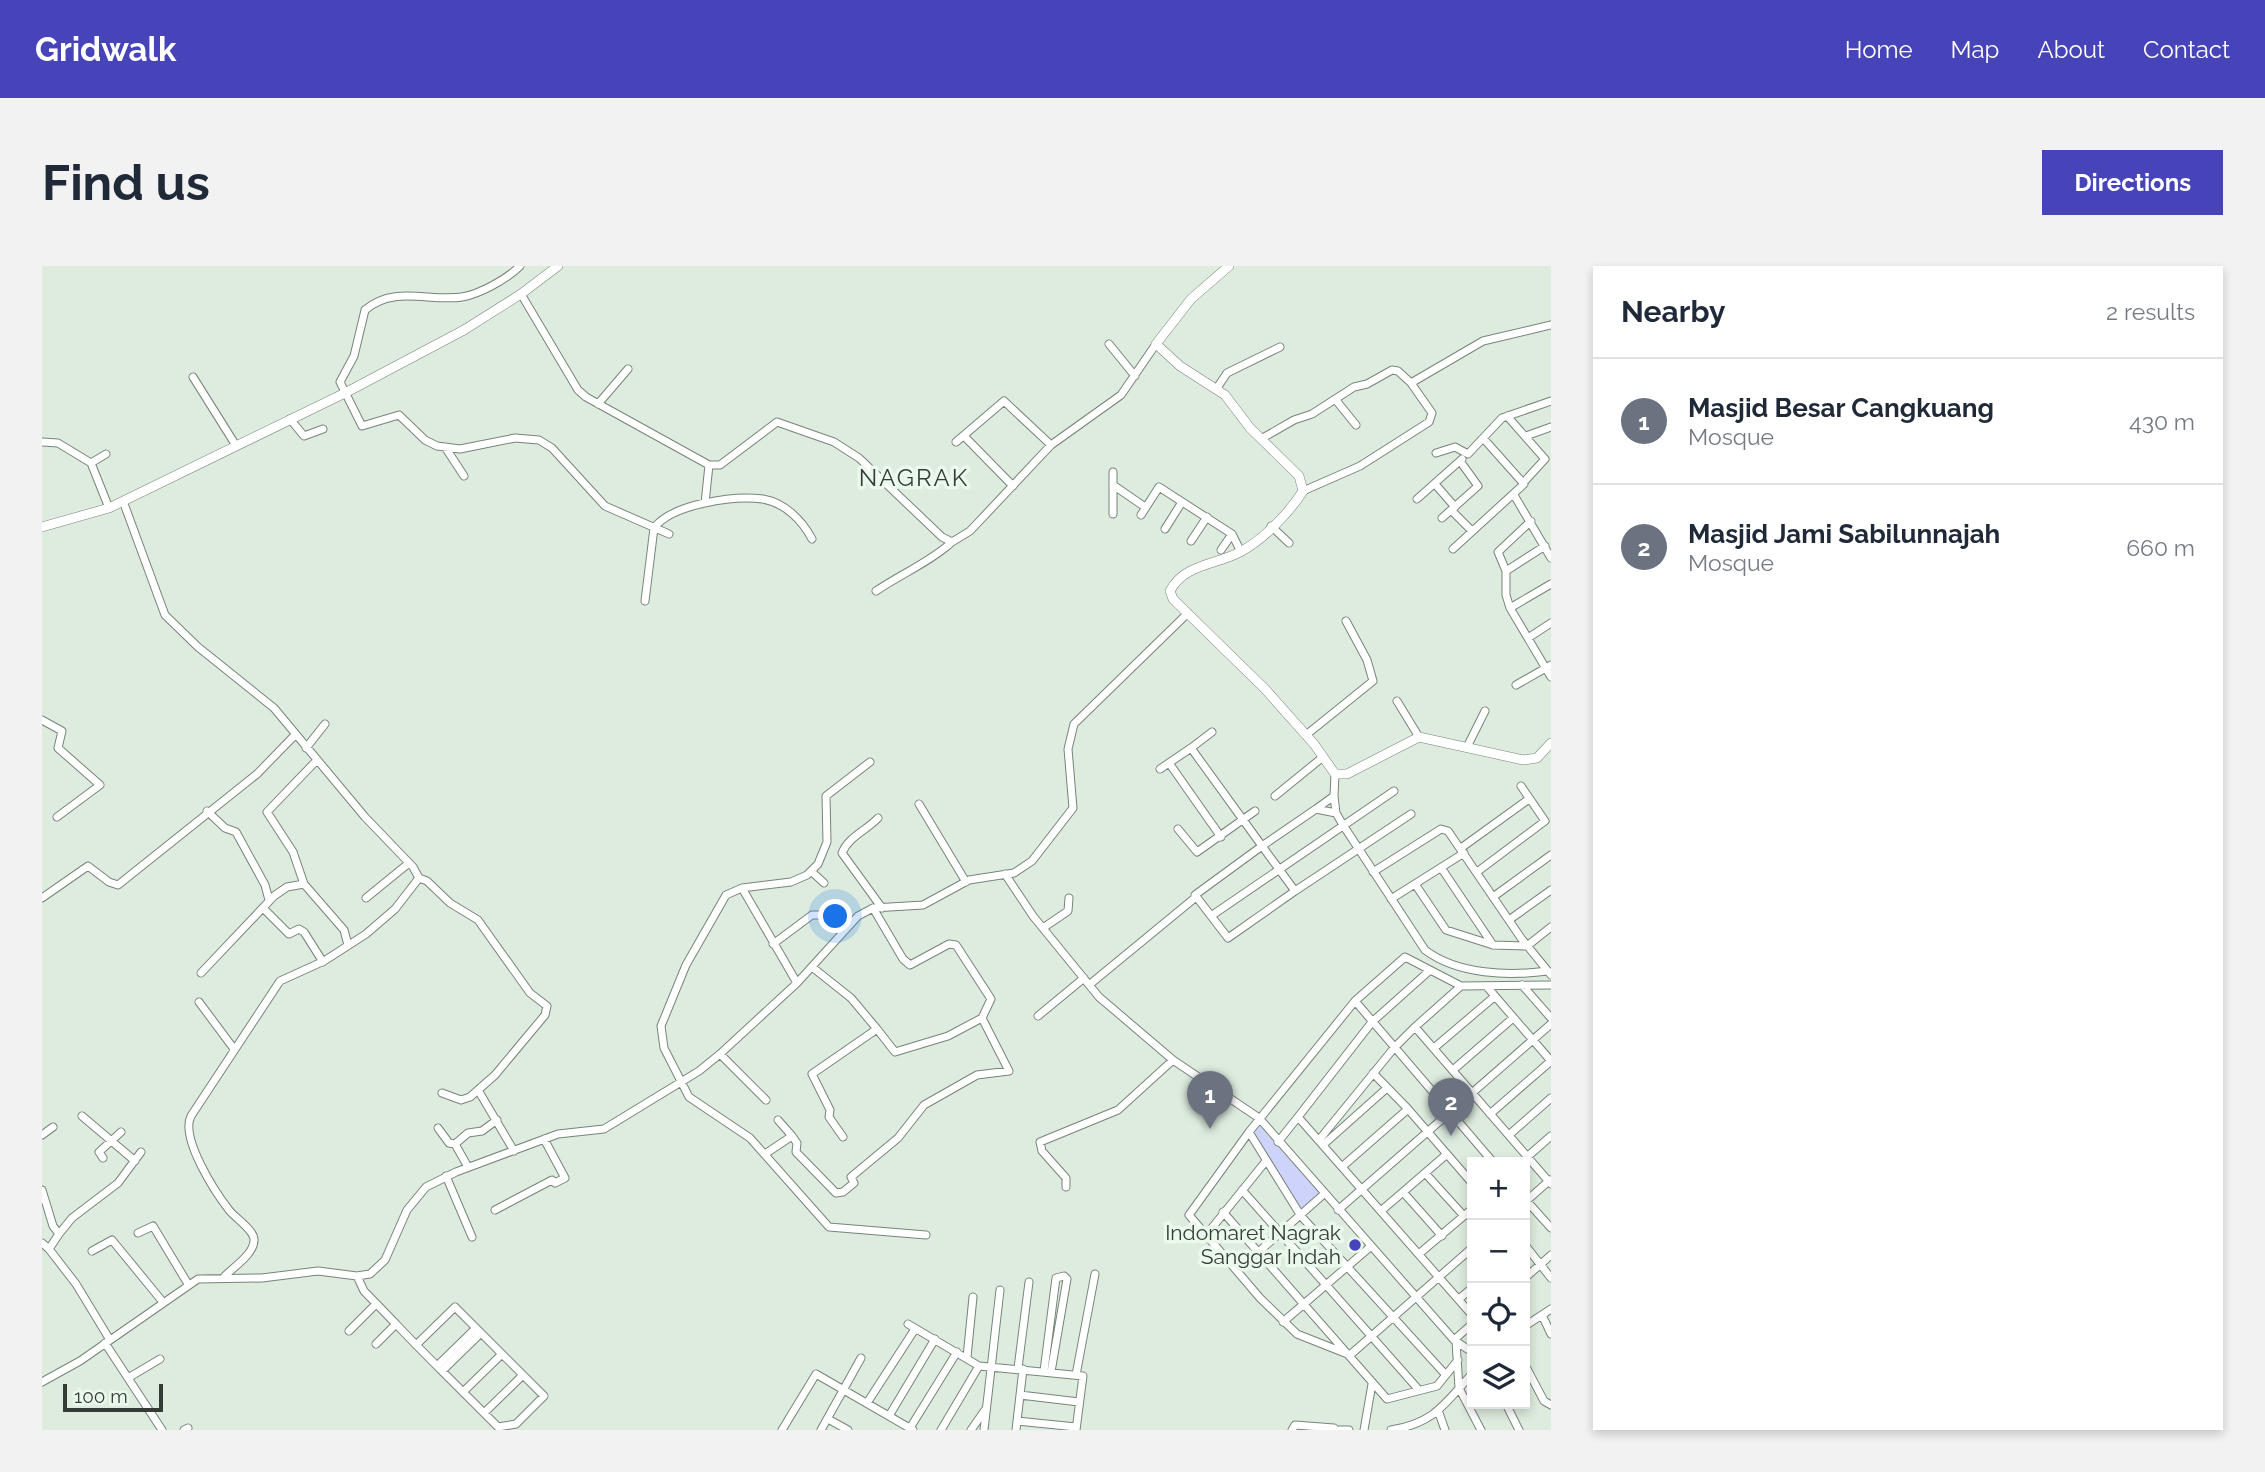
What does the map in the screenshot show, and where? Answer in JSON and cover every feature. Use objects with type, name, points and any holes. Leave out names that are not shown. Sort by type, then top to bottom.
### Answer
[{"type":"street","points":[[520,266],[465,297],[401,296],[370,306],[363,314],[354,356],[340,382],[362,426],[397,414],[425,440],[445,447],[479,448],[528,437],[539,440],[552,448],[605,506],[669,534]]},
{"type":"street","points":[[42,527],[109,508],[235,444],[345,393],[464,330],[521,295],[558,266]]},
{"type":"street","points":[[876,591],[914,566],[935,557],[970,531],[1051,445],[1121,395],[1191,299],[1229,266]]},
{"type":"street","points":[[521,295],[578,390],[598,404],[709,465],[720,465],[777,422],[788,424],[834,442],[859,458],[942,537],[952,542]]},
{"type":"street","points":[[1412,383],[1483,341],[1551,325]]},
{"type":"street","points":[[1109,344],[1135,376]]},
{"type":"street","points":[[1156,344],[1180,366],[1217,388],[1261,439],[1299,476],[1303,491]]},
{"type":"street","points":[[1217,388],[1227,373],[1280,347]]},
{"type":"street","points":[[598,404],[628,369]]},
{"type":"street","points":[[1261,439],[1293,420],[1312,414],[1354,387],[1367,384],[1394,370],[1412,383],[1430,407],[1432,413],[1429,422],[1360,466],[1303,491],[1271,526],[1241,552],[1194,569],[1175,583],[1171,596],[1265,689],[1323,757],[1335,775],[1336,813],[1416,941],[1435,958],[1469,969],[1511,974],[1548,969]]},
{"type":"street","points":[[192,377],[235,444]]},
{"type":"street","points":[[1335,399],[1356,425]]},
{"type":"street","points":[[956,442],[1004,401],[1051,445]]},
{"type":"street","points":[[1417,499],[1507,416],[1551,401]]},
{"type":"street","points":[[1453,549],[1523,487],[1524,482],[1545,460],[1507,416]]},
{"type":"street","points":[[289,419],[304,436],[323,429]]},
{"type":"street","points":[[1526,436],[1551,427]]},
{"type":"street","points":[[964,436],[1013,486]]},
{"type":"street","points":[[1483,438],[1524,482]]},
{"type":"street","points":[[42,442],[58,443],[91,463],[109,508]]},
{"type":"street","points":[[445,447],[464,476]]},
{"type":"street","points":[[1436,453],[1455,447],[1468,454]]},
{"type":"street","points":[[91,463],[106,454]]},
{"type":"street","points":[[1442,518],[1478,486],[1460,461]]},
{"type":"street","points":[[705,503],[709,465]]},
{"type":"street","points":[[1112,514],[1114,472]]},
{"type":"street","points":[[1435,484],[1472,531]]},
{"type":"street","points":[[1113,485],[1143,511],[1159,486],[1232,534],[1241,552]]},
{"type":"street","points":[[1514,495],[1551,558]]},
{"type":"street","points":[[645,601],[654,528],[672,512],[705,503],[763,499],[797,517],[812,540]]},
{"type":"street","points":[[123,501],[165,615],[198,647],[274,708],[306,748],[410,863],[419,878],[427,881],[450,903],[478,920],[530,993],[547,1006],[545,1015],[495,1075],[478,1090],[461,1100],[442,1093]]},
{"type":"street","points":[[1165,529],[1182,502]]},
{"type":"street","points":[[1191,541],[1207,517]]},
{"type":"street","points":[[1531,521],[1499,550],[1507,571],[1506,595],[1510,608],[1548,666],[1551,677]]},
{"type":"street","points":[[1271,526],[1289,542]]},
{"type":"street","points":[[1221,550],[1232,534]]},
{"type":"street","points":[[1507,571],[1545,546]]},
{"type":"street","points":[[1510,608],[1551,584]]},
{"type":"street","points":[[42,1382],[108,1342],[188,1284],[207,1277],[262,1278],[318,1271],[357,1276],[370,1274],[381,1266],[415,1198],[426,1187],[468,1167],[558,1134],[604,1129],[699,1071],[797,983],[858,916],[877,908],[923,905],[966,882],[1021,869],[1032,861],[1073,808],[1068,749],[1074,724],[1188,613]]},
{"type":"street","points":[[1306,734],[1373,681],[1367,660],[1346,621]]},
{"type":"street","points":[[1528,638],[1551,623]]},
{"type":"street","points":[[1516,685],[1548,666]]},
{"type":"street","points":[[1397,701],[1419,737]]},
{"type":"street","points":[[1467,747],[1485,711]]},
{"type":"street","points":[[42,720],[62,731],[58,748],[100,785],[57,817]]},
{"type":"street","points":[[306,748],[325,724]]},
{"type":"street","points":[[1160,769],[1212,732]]},
{"type":"street","points":[[42,898],[88,866],[108,882],[118,885],[207,811],[257,774],[295,735]]},
{"type":"street","points":[[1335,775],[1347,774],[1419,737],[1523,760],[1551,754]]},
{"type":"street","points":[[1537,758],[1551,743]]},
{"type":"street","points":[[1191,748],[1295,891]]},
{"type":"street","points":[[1275,796],[1323,757]]},
{"type":"street","points":[[317,760],[267,812],[293,852],[304,884],[344,930],[348,945]]},
{"type":"street","points":[[870,762],[826,796],[827,842],[822,857],[811,871],[791,882],[742,888],[722,900],[663,1017],[664,1048],[694,1101],[743,1132],[829,1227],[926,1235]]},
{"type":"street","points":[[1169,763],[1221,838]]},
{"type":"street","points":[[1477,872],[1548,821],[1521,786]]},
{"type":"street","points":[[1211,916],[1394,791]]},
{"type":"street","points":[[1038,1016],[1196,897],[1196,892],[1334,796]]},
{"type":"street","points":[[1391,899],[1442,869],[1462,850],[1529,799]]},
{"type":"street","points":[[919,804],[966,882]]},
{"type":"street","points":[[1316,809],[1336,813]]},
{"type":"street","points":[[207,811],[225,828],[236,832],[265,886],[269,901]]},
{"type":"street","points":[[1178,829],[1196,852],[1221,838],[1255,811]]},
{"type":"street","points":[[1196,897],[1226,937],[1230,938],[1411,814]]},
{"type":"street","points":[[812,967],[851,998],[895,1052],[948,1036],[982,1018],[991,999],[956,945],[949,944],[910,965],[903,959],[877,908],[842,853],[853,837],[863,834],[878,818]]},
{"type":"street","points":[[1373,872],[1441,829],[1451,833],[1527,946],[1548,969]]},
{"type":"street","points":[[1493,897],[1551,855]]},
{"type":"street","points":[[366,898],[410,863]]},
{"type":"street","points":[[1442,869],[1493,945]]},
{"type":"street","points":[[811,871],[824,883]]},
{"type":"street","points":[[1005,874],[1043,928],[1118,1015],[1173,1060],[1259,1118],[1415,1298],[1455,1341],[1467,1349]]},
{"type":"street","points":[[223,1277],[251,1250],[253,1234],[228,1209],[211,1184],[187,1127],[191,1116],[281,981],[323,961],[387,916],[419,878]]},
{"type":"street","points":[[201,973],[269,901],[287,887],[304,884]]},
{"type":"street","points":[[1415,884],[1446,930],[1493,945],[1527,946],[1551,928]]},
{"type":"street","points":[[742,888],[797,983]]},
{"type":"street","points":[[1509,920],[1551,890]]},
{"type":"street","points":[[1043,928],[1068,911],[1069,898]]},
{"type":"street","points":[[264,909],[289,934],[299,929],[303,932],[323,961]]},
{"type":"street","points":[[773,944],[813,915],[820,915]]},
{"type":"street","points":[[1350,1355],[1308,1341],[1283,1322],[1189,1212],[1259,1118],[1355,1001],[1405,957],[1428,972],[1461,986],[1488,988],[1551,985]]},
{"type":"street","points":[[1278,1142],[1372,1022],[1428,972]]},
{"type":"street","points":[[1522,985],[1551,1018]]},
{"type":"street","points":[[1321,1142],[1394,1048],[1461,986]]},
{"type":"street","points":[[1488,988],[1551,1061],[1490,1114]]},
{"type":"street","points":[[1434,1048],[1494,998]]},
{"type":"street","points":[[1355,1001],[1489,1157]]},
{"type":"street","points":[[199,1002],[234,1049]]},
{"type":"street","points":[[778,1120],[797,1143],[796,1152],[836,1193],[843,1192],[854,1183],[851,1177],[898,1138],[903,1127],[924,1105],[977,1076],[1009,1071],[982,1018]]},
{"type":"street","points":[[1453,1070],[1513,1018]]},
{"type":"street","points":[[1338,1210],[1551,1024]]},
{"type":"street","points":[[1415,1027],[1527,1157],[1551,1136]]},
{"type":"street","points":[[843,1137],[830,1118],[831,1110],[812,1074],[877,1029]]},
{"type":"street","points":[[720,1054],[766,1100]]},
{"type":"street","points":[[1066,1187],[1066,1178],[1042,1151],[1040,1142],[1118,1110],[1173,1060]]},
{"type":"street","points":[[1373,1073],[1467,1177]]},
{"type":"street","points":[[1321,1142],[1387,1088]]},
{"type":"street","points":[[478,1090],[514,1151]]},
{"type":"street","points":[[1509,1135],[1551,1098]]},
{"type":"street","points":[[1343,1166],[1408,1109]]},
{"type":"street","points":[[82,1115],[135,1161]]},
{"type":"street","points":[[1298,1117],[1467,1309]]},
{"type":"street","points":[[438,1128],[449,1143],[455,1144],[468,1133],[482,1131],[497,1120]]},
{"type":"street","points":[[42,1135],[53,1127]]},
{"type":"street","points":[[103,1158],[99,1152],[121,1132]]},
{"type":"street","points":[[1249,1132],[1301,1216],[1445,1374]]},
{"type":"street","points":[[765,1154],[792,1136]]},
{"type":"street","points":[[495,1210],[552,1180],[555,1183],[565,1178],[544,1139]]},
{"type":"street","points":[[455,1144],[468,1167]]},
{"type":"street","points":[[49,1249],[72,1218],[118,1183],[141,1152]]},
{"type":"street","points":[[1382,1210],[1447,1154]]},
{"type":"street","points":[[1530,1160],[1550,1182],[1530,1197]]},
{"type":"street","points":[[1207,1234],[1266,1161]]},
{"type":"street","points":[[1424,1172],[1464,1216]]},
{"type":"street","points":[[446,1177],[472,1237]]},
{"type":"street","points":[[1242,1189],[1419,1390]]},
{"type":"street","points":[[42,1190],[53,1226],[59,1234]]},
{"type":"street","points":[[1404,1192],[1442,1236]]},
{"type":"street","points":[[1237,1271],[1324,1194]]},
{"type":"street","points":[[1530,1206],[1551,1228]]},
{"type":"street","points":[[1223,1212],[1387,1399]]},
{"type":"street","points":[[1420,1253],[1467,1213]]},
{"type":"street","points":[[138,1233],[153,1226],[188,1284]]},
{"type":"street","points":[[92,1251],[112,1240],[162,1301]]},
{"type":"street","points":[[42,1243],[76,1284],[128,1378],[162,1430]]},
{"type":"street","points":[[1283,1322],[1370,1247]]},
{"type":"street","points":[[1530,1251],[1551,1278]]},
{"type":"street","points":[[1350,1355],[1467,1252]]},
{"type":"street","points":[[1530,1273],[1551,1255]]},
{"type":"street","points":[[1076,1375],[1095,1274]]},
{"type":"street","points":[[357,1276],[376,1304],[416,1345],[498,1427],[516,1424],[544,1396],[455,1307],[416,1345]]},
{"type":"street","points":[[1064,1276],[1067,1279],[1047,1372],[1056,1278],[1064,1276]]},
{"type":"street","points":[[1016,1430],[1029,1282]]},
{"type":"street","points":[[984,1430],[1000,1290]]},
{"type":"street","points":[[1459,1299],[1467,1292]]},
{"type":"street","points":[[967,1357],[973,1297]]},
{"type":"street","points":[[349,1331],[376,1304]]},
{"type":"street","points":[[1530,1323],[1551,1309]]},
{"type":"street","points":[[1542,1315],[1551,1334]]},
{"type":"street","points":[[376,1343],[396,1324]]},
{"type":"street","points":[[867,1403],[912,1326],[979,1366],[991,1365],[1084,1377],[1076,1429],[1017,1421]]},
{"type":"street","points":[[1455,1341],[1467,1329]]},
{"type":"street","points":[[440,1368],[478,1330]]},
{"type":"street","points":[[889,1416],[935,1339]]},
{"type":"street","points":[[1455,1341],[1459,1388],[1481,1430]]},
{"type":"street","points":[[782,1430],[816,1374],[912,1429],[957,1352]]},
{"type":"street","points":[[463,1392],[502,1354]]},
{"type":"street","points":[[821,1430],[861,1358]]},
{"type":"street","points":[[128,1378],[160,1359]]},
{"type":"street","points":[[1369,1402],[1437,1385],[1458,1360]]},
{"type":"street","points":[[941,1430],[979,1366]]},
{"type":"street","points":[[1530,1374],[1544,1401],[1551,1405]]},
{"type":"street","points":[[484,1413],[523,1375]]},
{"type":"street","points":[[1391,1430],[1410,1429],[1439,1413],[1467,1379]]},
{"type":"street","points":[[1364,1430],[1372,1384]]},
{"type":"street","points":[[1020,1395],[1079,1402]]},
{"type":"street","points":[[971,1430],[986,1408]]},
{"type":"street","points":[[1508,1409],[1519,1430]]},
{"type":"street","points":[[1439,1413],[1445,1430]]},
{"type":"street","points":[[828,1419],[848,1430]]},
{"type":"street","points":[[1292,1430],[1295,1425],[1301,1423],[1349,1430]]},
{"type":"shaded area","points":[[1256,1122],[1323,1196],[1301,1214],[1249,1132]]},
{"type":"place","name":"Masjid Besar Cangkuang","points":[[1210,1129]]},
{"type":"place","name":"Masjid Jami Sabilunnajah","points":[[1451,1136]]},
{"type":"place","name":"Indomaret Nagrak Sanggar Indah","points":[[1355,1245]]},
{"type":"district","name":"NAGRAK","points":[[914,478]]}]
